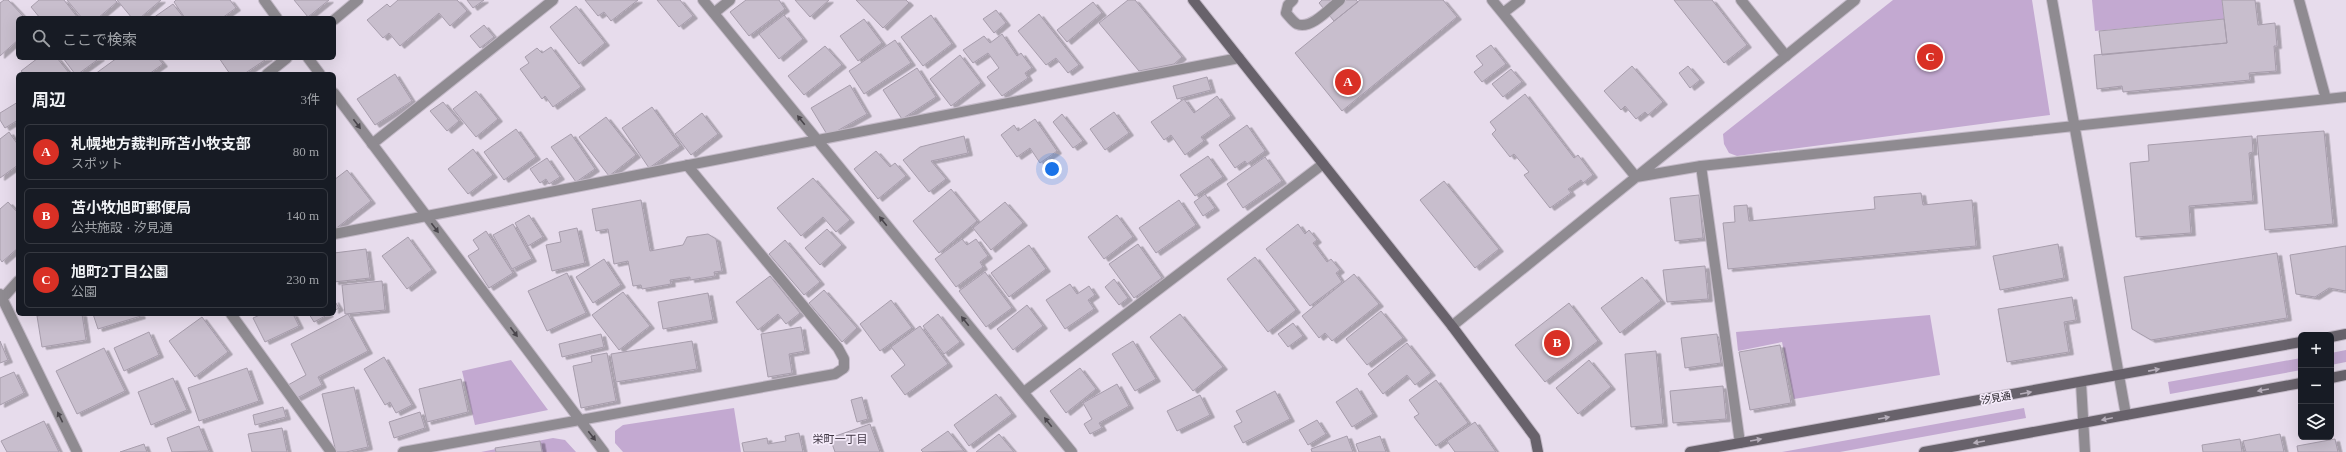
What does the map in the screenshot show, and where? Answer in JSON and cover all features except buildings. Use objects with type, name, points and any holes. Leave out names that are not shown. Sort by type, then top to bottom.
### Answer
[{"type":"street","points":[[264,0],[276,16]]},
{"type":"street","points":[[336,18],[358,0]]},
{"type":"street","points":[[372,144],[553,0]]},
{"type":"street","points":[[703,0],[1072,452]]},
{"type":"street","points":[[714,14],[730,0]]},
{"type":"street","points":[[1193,0],[1452,326],[1535,437],[1538,452]]},
{"type":"street","points":[[1293,0],[1288,5],[1286,13],[1295,24],[1303,26],[1314,22],[1340,0]]},
{"type":"street","points":[[1492,0],[1636,177]]},
{"type":"street","points":[[1503,14],[1520,0]]},
{"type":"street","points":[[1741,0],[1786,56]]},
{"type":"street","points":[[1452,326],[1855,0]]},
{"type":"street","points":[[2052,0],[2126,415]]},
{"type":"street","points":[[2299,0],[2326,99]]},
{"type":"street","points":[[336,234],[1239,58]]},
{"type":"street","points":[[270,72],[284,60]]},
{"type":"street","points":[[310,60],[318,72]]},
{"type":"street","points":[[336,96],[604,452]]},
{"type":"street","points":[[1636,177],[1701,166],[2346,97]]},
{"type":"street","points":[[1024,392],[1323,164]]},
{"type":"street","points":[[403,452],[835,374],[844,368],[844,359],[838,348],[687,165]]},
{"type":"street","points":[[1701,166],[1740,443]]},
{"type":"street","points":[[1,297],[16,283]]},
{"type":"street","points":[[1,297],[16,295]]},
{"type":"street","points":[[1,297],[77,452]]},
{"type":"street","points":[[231,316],[331,452]]},
{"type":"street","points":[[2334,336],[2346,334]]},
{"type":"street","name":"汐見通","points":[[1690,452],[2081,383],[2298,343]]},
{"type":"street","points":[[2334,377],[2346,375]]},
{"type":"street","points":[[2081,383],[2085,452]]},
{"type":"street","points":[[1924,452],[2298,384]]},
{"type":"shaded area","points":[[1893,0],[2032,0],[2050,115],[1737,156],[1729,153],[1724,144],[1723,134]]},
{"type":"shaded area","points":[[2092,0],[2222,0],[2224,19],[2095,31]]},
{"type":"shaded area","points":[[1930,315],[1940,375],[1794,399],[1782,342],[1738,351],[1736,332]]},
{"type":"shaded area","points":[[2346,350],[2346,362],[2334,364],[2334,352]]},
{"type":"shaded area","points":[[2298,359],[2298,371],[2170,394],[2168,382]]},
{"type":"shaded area","points":[[511,360],[548,410],[475,425],[462,371]]},
{"type":"shaded area","points":[[734,408],[741,452],[623,452],[615,443],[615,431],[623,425]]},
{"type":"shaded area","points":[[2024,408],[2026,418],[1840,452],[1782,452]]},
{"type":"shaded area","points":[[553,438],[565,440],[576,452],[481,452]]},
{"type":"place","name":"旭町2丁目公園","points":[[1930,57]]},
{"type":"place","name":"札幌地方裁判所苫小牧支部","points":[[1348,82]]},
{"type":"place","name":"苫小牧旭町郵便局","points":[[1557,343]]},
{"type":"district","name":"栄町一丁目","points":[[840,439]]}]
